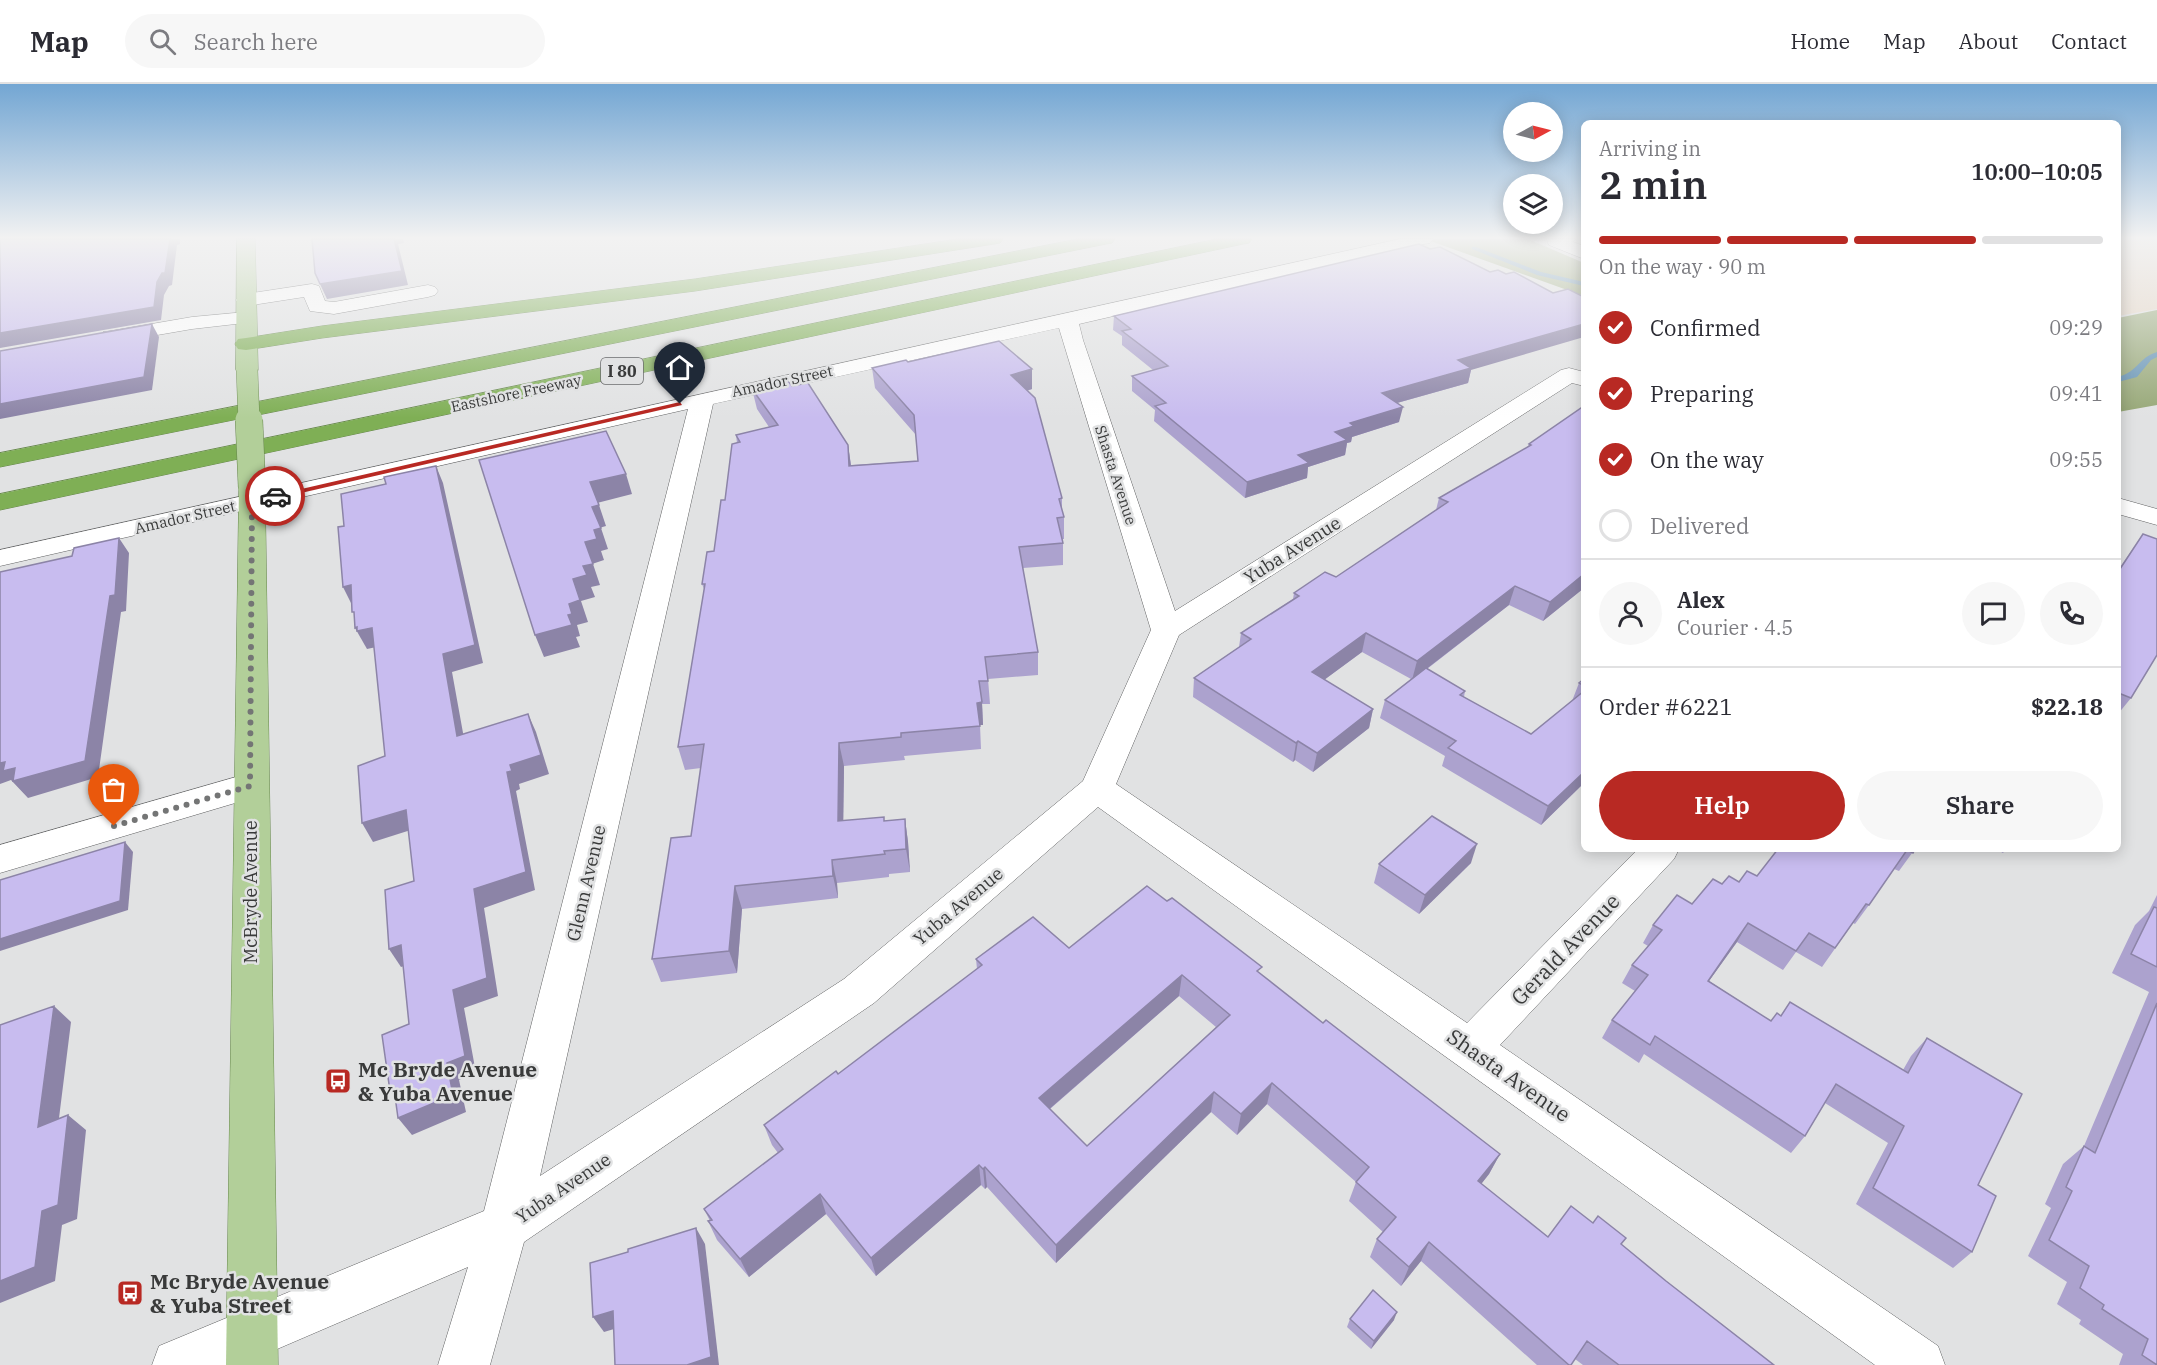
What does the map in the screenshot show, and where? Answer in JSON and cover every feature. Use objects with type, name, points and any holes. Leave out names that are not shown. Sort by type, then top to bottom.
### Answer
[{"type":"highway","points":[[246,344],[322,332],[586,299]]},
{"type":"highway","name":"Eastshore Freeway","points":[[0,460],[808,299]]},
{"type":"highway","name":"Eastshore Freeway","points":[[0,502],[961,299]]},
{"type":"main road","name":"McBryde Avenue","points":[[246,299],[246,370],[252,495],[251,1349]]},
{"type":"street","points":[[90,341],[192,323],[282,299]]},
{"type":"street","points":[[315,299],[317,307],[334,308],[385,299]]},
{"type":"street","name":"Amador Street","points":[[0,558],[252,495],[1161,299]]},
{"type":"street","name":"Shasta Avenue","points":[[1068,320],[1075,350],[1166,630]]},
{"type":"street","name":"Yuba Avenue","points":[[178,1365],[251,1349],[504,1227],[859,991],[1097,788],[1166,630],[1576,377]]},
{"type":"street","name":"Glenn Avenue","points":[[464,1365],[504,1227],[702,399]]},
{"type":"street","points":[[2121,507],[2157,517]]},
{"type":"street","points":[[0,859],[250,786]]},
{"type":"street","name":"Shasta Avenue","points":[[1097,788],[1919,1365]]},
{"type":"street","name":"Gerald Avenue","points":[[1470,1048],[1658,852]]},
{"type":"shaded area","points":[[2121,299],[2157,299],[2157,309],[2121,315]]},
{"type":"green space","points":[[2157,310],[2157,405],[2121,411],[2121,317]]},
{"type":"building","points":[[0,299],[155,299],[154,307],[0,333]]},
{"type":"building","points":[[1187,299],[1581,299],[1581,325],[1458,360],[1471,368],[1382,393],[1403,407],[1350,423],[1354,426],[1335,432],[1347,440],[1298,455],[1309,463],[1247,482],[1155,406],[1166,403],[1132,376],[1168,366],[1122,331],[1131,329],[1114,316]]},
{"type":"building","points":[[152,324],[144,377],[0,404],[0,351]]},
{"type":"building","points":[[999,341],[1032,369],[1011,375],[1035,398],[1062,498],[1059,499],[1064,517],[1057,518],[1063,543],[1019,547],[1038,652],[985,657],[988,681],[979,681],[982,702],[977,703],[980,726],[901,733],[901,737],[839,743],[838,821],[884,817],[884,821],[905,819],[906,849],[884,851],[885,854],[832,860],[833,876],[735,886],[729,951],[652,959],[671,838],[691,836],[704,744],[678,747],[705,584],[702,584],[707,552],[714,551],[721,500],[725,500],[732,444],[740,442],[736,435],[778,425],[752,389],[788,381],[792,386],[808,383],[848,445],[849,466],[918,461],[914,415],[872,368]]},
{"type":"building","points":[[1581,408],[1581,576],[1550,602],[1515,586],[1417,661],[1366,633],[1312,672],[1373,709],[1317,753],[1298,741],[1296,743],[1194,678],[1251,639],[1241,633],[1299,596],[1294,593],[1325,572],[1336,577],[1448,502],[1439,498],[1531,445],[1529,444]]},
{"type":"building","points":[[606,431],[626,474],[590,482],[599,505],[592,507],[601,528],[594,530],[597,539],[585,542],[593,564],[583,566],[587,575],[573,579],[580,600],[569,604],[572,614],[568,615],[572,625],[535,635],[479,460]]},
{"type":"building","points":[[436,466],[475,645],[443,654],[457,736],[528,714],[541,755],[510,765],[512,771],[507,772],[526,872],[474,889],[487,978],[453,990],[465,1056],[447,1063],[453,1095],[398,1118],[394,1089],[390,1091],[382,1035],[409,1024],[401,945],[389,949],[385,890],[414,881],[406,810],[362,823],[358,766],[385,756],[372,628],[357,631],[357,627],[355,628],[351,585],[343,587],[338,527],[344,526],[341,494],[386,484],[384,477]]},
{"type":"building","points":[[2143,534],[2157,539],[2157,655],[2131,698],[2121,694],[2121,567]]},
{"type":"building","points":[[119,538],[115,595],[110,596],[85,761],[13,781],[15,768],[3,771],[5,762],[0,763],[0,572],[72,556],[74,548]]},
{"type":"building","points":[[1426,668],[1465,691],[1460,695],[1531,734],[1581,693],[1581,775],[1548,806],[1448,748],[1456,741],[1385,700]]},
{"type":"building","points":[[1432,816],[1477,844],[1425,895],[1379,864]]},
{"type":"building","points":[[125,842],[120,901],[0,939],[0,880]]},
{"type":"building","points":[[1776,852],[1906,852],[1869,905],[1866,904],[1835,948],[1809,933],[1796,951],[1748,923],[1708,981],[1771,1021],[1777,1013],[1781,1016],[1790,1002],[1908,1073],[1927,1038],[2022,1094],[1978,1185],[1996,1196],[1972,1252],[1873,1188],[1904,1126],[1836,1084],[1805,1136],[1655,1036],[1650,1045],[1612,1020],[1648,975],[1632,965],[1662,930],[1653,925],[1677,895],[1692,904],[1713,879],[1722,884],[1729,876],[1739,882],[1747,871],[1757,876]]},
{"type":"building","points":[[1147,886],[1167,901],[1172,898],[1262,967],[1257,971],[1323,1023],[1326,1020],[1500,1154],[1478,1181],[1548,1237],[1571,1206],[1593,1223],[1598,1216],[1626,1238],[1621,1244],[1774,1365],[1619,1365],[1587,1341],[1569,1365],[1429,1242],[1409,1267],[1377,1239],[1396,1217],[1356,1182],[1369,1167],[1272,1083],[1241,1114],[1214,1092],[1056,1245],[985,1167],[983,1169],[979,1165],[871,1258],[820,1194],[740,1259],[708,1221],[712,1220],[704,1209],[783,1149],[764,1125],[836,1071],[838,1074],[982,965],[976,959],[1033,917],[1069,948]],"holes":[[[1182,975],[1230,1015],[1087,1146],[1039,1098]]]},
{"type":"building","points":[[2154,907],[2157,908],[2157,967],[2131,954]]},
{"type":"building","points":[[2157,1003],[2157,1365],[2142,1355],[2148,1339],[2102,1309],[2104,1305],[2080,1288],[2089,1266],[2049,1240],[2072,1191],[2066,1187],[2084,1146],[2095,1153]]},
{"type":"building","points":[[54,1006],[38,1127],[68,1115],[58,1205],[42,1211],[35,1267],[0,1281],[0,1025]]},
{"type":"building","points":[[696,1228],[711,1357],[687,1365],[615,1365],[613,1311],[593,1317],[590,1263]]},
{"type":"building","points":[[1373,1290],[1397,1312],[1374,1341],[1350,1319]]},
{"type":"waterway","points":[[2121,379],[2134,375],[2148,358],[2157,354]]},
{"type":"way so far","points":[[114,826],[250,786],[252,501],[275,496]]},
{"type":"place","name":"Mc Bryde Avenue & Yuba Avenue","points":[[338,1081]]},
{"type":"place","name":"Mc Bryde Avenue & Yuba Street","points":[[130,1293]]},
{"type":"route","points":[[275,496],[680,404]]}]
